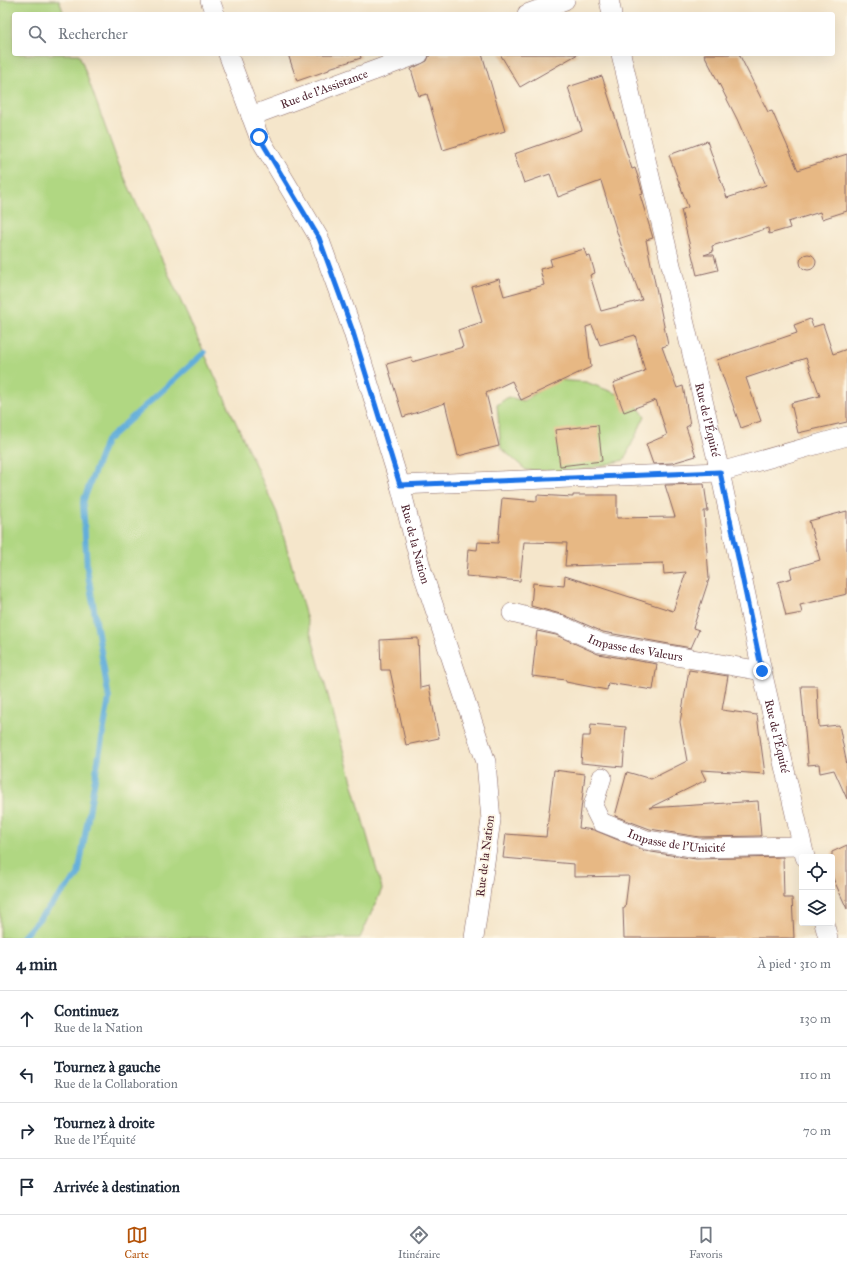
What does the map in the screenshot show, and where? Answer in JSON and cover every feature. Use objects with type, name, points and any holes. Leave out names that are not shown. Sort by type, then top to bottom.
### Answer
[{"type":"street","points":[[210,0],[214,12]]},
{"type":"street","points":[[532,12],[565,0]]},
{"type":"street","points":[[609,0],[612,12]]},
{"type":"street","name":"Rue de la Nation","points":[[229,56],[259,137],[319,238],[352,329],[400,485],[422,572],[486,762],[491,820],[474,938]]},
{"type":"street","name":"Rue de l'Assistance","points":[[251,116],[414,56]]},
{"type":"street","name":"Rue de l'Équité","points":[[621,56],[720,472],[762,671],[804,852]]},
{"type":"street","points":[[400,485],[720,472],[847,436]]},
{"type":"street","name":"Impasse des Valeurs","points":[[512,613],[560,625],[600,643],[762,671]]},
{"type":"street","name":"Impasse de l'Unicité","points":[[602,777],[593,806],[601,822],[647,840],[698,848],[804,852]]},
{"type":"street","points":[[825,926],[828,938]]},
{"type":"green space","points":[[0,0],[59,0],[63,12],[12,12],[12,56],[80,56],[119,165],[277,513],[382,889],[360,938],[0,938]]},
{"type":"green space","points":[[555,380],[586,382],[631,399],[645,416],[624,460],[574,472],[526,470],[501,448],[497,405],[508,397],[524,401]]},
{"type":"building","points":[[289,56],[360,56],[361,58],[329,68],[329,70],[297,81]]},
{"type":"building","points":[[429,56],[483,56],[505,131],[443,150],[427,94],[419,96],[411,69],[427,61]]},
{"type":"building","points":[[501,56],[574,56],[520,87]]},
{"type":"building","points":[[705,56],[740,56],[768,112],[772,111],[798,170],[847,154],[847,211],[822,219],[820,212],[788,222],[790,228],[769,234],[768,228],[712,246],[713,252],[704,255],[714,255],[718,270],[697,275],[681,210],[688,207],[669,155],[707,141],[727,198],[766,185],[737,119]]},
{"type":"building","points":[[602,76],[632,169],[635,168],[643,194],[640,195],[653,238],[646,240],[668,345],[662,347],[677,388],[683,386],[690,425],[686,427],[696,456],[672,463],[653,464],[646,444],[667,435],[656,400],[624,412],[613,383],[645,371],[635,335],[600,345],[592,325],[586,327],[591,367],[521,400],[512,381],[486,393],[499,446],[458,456],[445,403],[403,417],[387,364],[411,357],[412,362],[463,347],[458,330],[482,322],[472,287],[499,279],[504,296],[544,285],[540,269],[552,266],[550,259],[584,249],[587,257],[590,256],[595,273],[590,275],[601,311],[642,300],[622,248],[601,181],[558,197],[550,174],[524,183],[514,154],[582,130],[568,87]]},
{"type":"building","points":[[805,254],[811,254],[816,259],[814,268],[811,270],[805,270],[800,265],[800,259]]},
{"type":"building","points":[[810,319],[813,327],[823,324],[833,354],[847,349],[847,422],[798,433],[791,403],[820,396],[806,358],[746,378],[761,421],[741,428],[717,360],[797,333],[794,325]]},
{"type":"building","points":[[598,425],[602,461],[560,466],[555,430]]},
{"type":"building","points":[[704,484],[708,511],[704,511],[709,579],[693,628],[699,630],[691,648],[603,632],[564,615],[531,606],[533,583],[564,586],[565,576],[673,611],[686,572],[664,574],[663,563],[565,566],[567,543],[524,542],[520,581],[466,576],[468,549],[477,550],[478,542],[498,543],[502,498],[537,501],[537,495],[573,497],[573,495],[617,495],[617,518],[675,517],[665,485]]},
{"type":"building","points":[[847,511],[847,594],[800,605],[802,613],[786,616],[778,582],[792,578],[790,569],[820,560],[809,521]]},
{"type":"building","points":[[537,631],[556,635],[598,654],[657,664],[653,690],[608,683],[607,690],[566,682],[566,680],[532,676]]},
{"type":"building","points":[[418,638],[420,688],[429,686],[439,738],[406,745],[390,670],[381,670],[380,640]]},
{"type":"building","points":[[689,670],[728,676],[722,710],[757,715],[765,774],[701,770],[706,780],[649,808],[758,801],[761,836],[699,837],[650,829],[615,816],[627,772],[651,779],[687,761],[680,722]]},
{"type":"building","points":[[801,686],[817,686],[819,727],[839,725],[847,765],[847,799],[834,770],[820,773],[819,764],[808,765]]},
{"type":"building","points":[[591,724],[626,727],[623,767],[581,763],[583,736],[590,736]]},
{"type":"building","points":[[554,770],[585,774],[579,828],[594,830],[645,851],[696,859],[783,857],[784,898],[792,898],[794,938],[624,938],[623,908],[625,908],[629,876],[574,877],[574,864],[503,858],[506,834],[546,837]]},
{"type":"building","points":[[847,845],[847,909],[835,883],[835,854],[832,854],[832,852]]},
{"type":"waterway","points":[[22,938],[78,875],[109,699],[87,568],[83,502],[106,441],[204,353]]},
{"type":"route","points":[[259,137],[319,238],[352,329],[400,485],[720,472],[762,671]]}]
